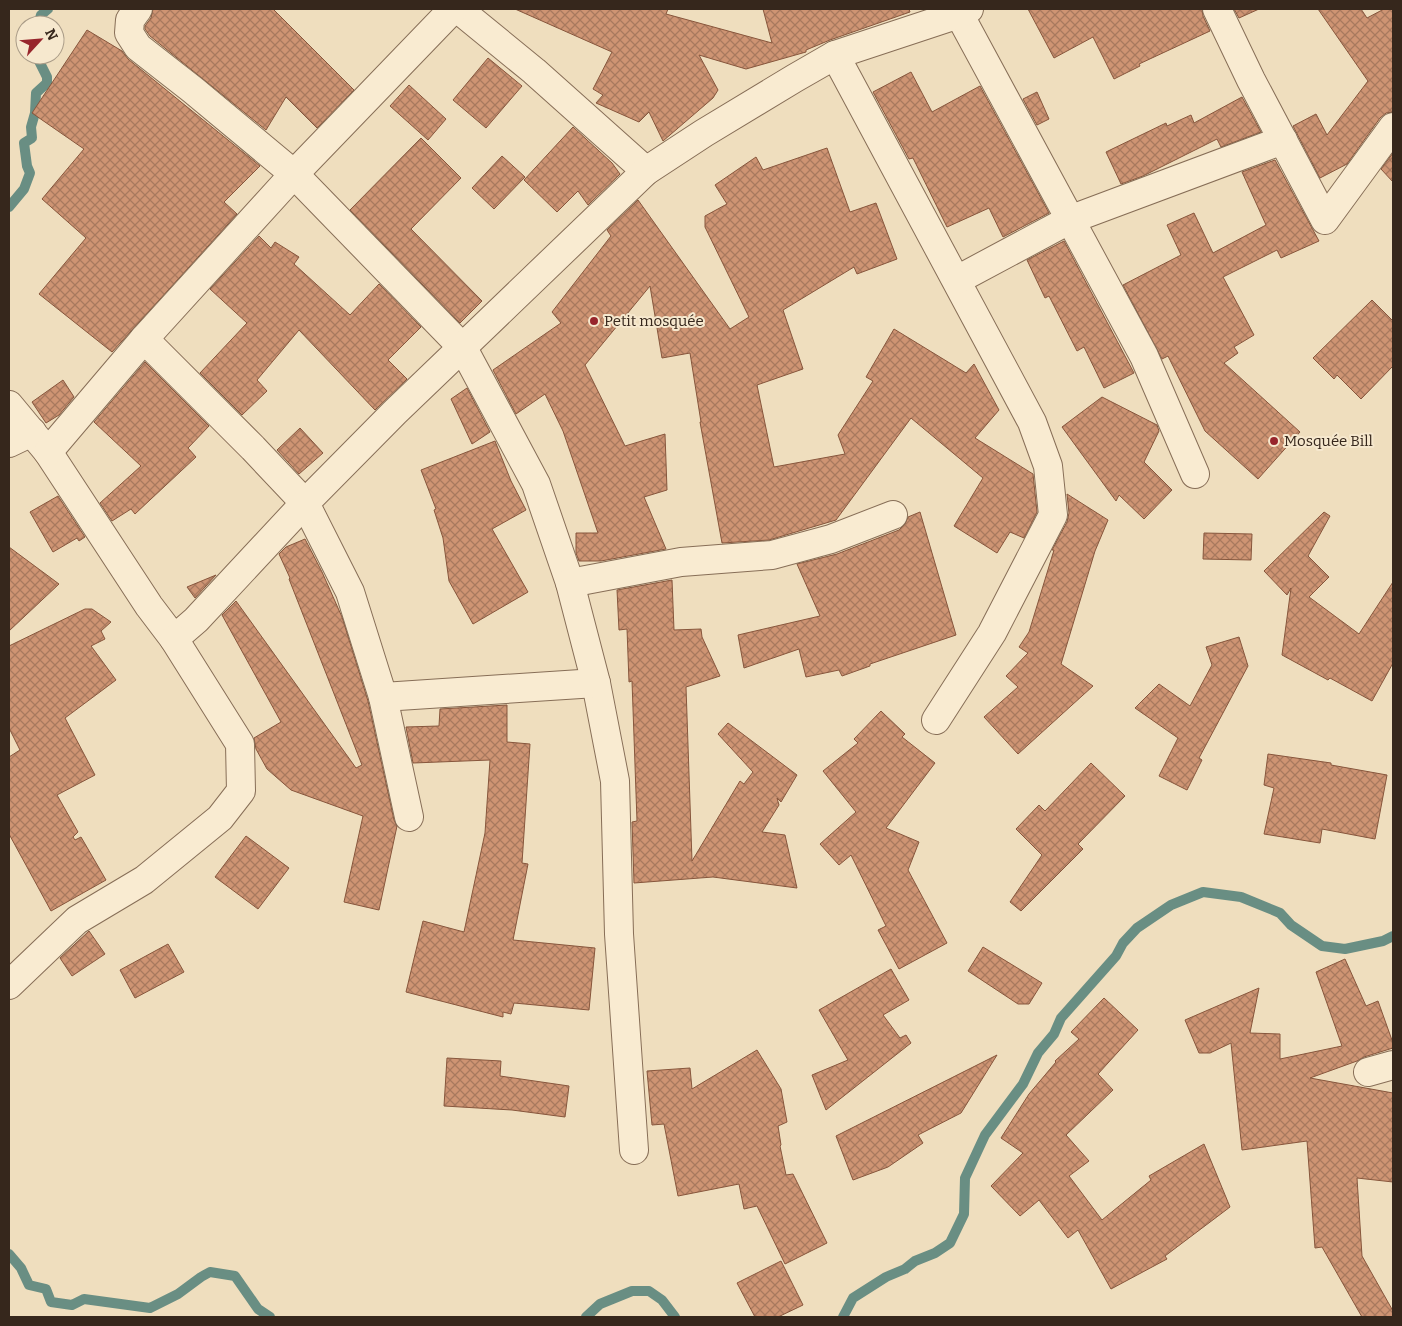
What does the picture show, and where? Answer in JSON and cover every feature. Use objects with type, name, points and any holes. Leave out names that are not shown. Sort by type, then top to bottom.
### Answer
[{"type":"street","points":[[138,9],[130,20],[129,33],[138,47],[294,174],[463,348],[536,484],[570,583],[596,683],[615,781],[618,934],[634,1150]]},
{"type":"street","points":[[30,442],[144,339],[294,174],[453,9]]},
{"type":"street","points":[[458,9],[534,71],[646,171]]},
{"type":"street","points":[[1217,9],[1251,80],[1325,220],[1393,127]]},
{"type":"street","points":[[174,639],[196,620],[305,503],[394,412],[646,171],[720,123],[835,56],[964,11],[1069,220],[1144,356],[1195,474]]},
{"type":"street","points":[[835,56],[1032,422],[1048,466],[1053,515],[992,632],[936,720]]},
{"type":"street","points":[[957,280],[1069,220],[1283,140]]},
{"type":"street","points":[[144,339],[305,503],[350,592],[383,697],[409,817]]},
{"type":"street","points":[[9,405],[30,442],[148,606],[174,639],[240,744],[241,791],[220,818],[144,880],[78,920],[9,985]]},
{"type":"street","points":[[570,583],[681,562],[772,555],[831,539],[893,515]]},
{"type":"street","points":[[383,697],[596,683]]},
{"type":"building","points":[[153,9],[273,9],[354,90],[317,128],[286,97],[266,130],[150,36],[145,26],[151,18]]},
{"type":"building","points":[[515,9],[668,9],[666,14],[772,43],[763,9],[909,9],[910,12],[830,40],[806,50],[806,52],[746,69],[699,55],[718,90],[713,98],[663,141],[649,112],[639,122],[596,103],[603,95],[593,89],[612,52]]},
{"type":"building","points":[[1028,9],[1202,9],[1210,31],[1139,64],[1140,66],[1114,79],[1093,37],[1054,58]]},
{"type":"building","points":[[1234,9],[1259,9],[1239,18]]},
{"type":"building","points":[[1318,9],[1361,9],[1367,18],[1384,9],[1393,9],[1393,112],[1386,113],[1380,118],[1347,164],[1320,178],[1293,126],[1316,114],[1327,135],[1368,81]]},
{"type":"building","points":[[87,30],[122,51],[128,59],[260,166],[224,202],[237,214],[112,352],[39,294],[86,238],[42,199],[84,149],[32,113]]},
{"type":"building","points":[[488,58],[522,86],[486,128],[453,100]]},
{"type":"building","points":[[911,72],[932,112],[980,86],[1049,213],[1003,237],[989,208],[947,227],[913,158],[909,159],[873,92]]},
{"type":"building","points":[[409,85],[446,119],[428,140],[390,106]]},
{"type":"building","points":[[1037,92],[1049,119],[1037,125],[1023,99]]},
{"type":"building","points":[[1242,97],[1261,132],[1221,147],[1217,139],[1143,176],[1121,184],[1106,152],[1166,123],[1167,126],[1191,115],[1194,123]]},
{"type":"building","points":[[573,127],[612,163],[620,174],[588,205],[578,191],[557,212],[524,180]]},
{"type":"building","points":[[421,138],[461,178],[411,229],[482,301],[460,323],[350,210]]},
{"type":"building","points":[[827,148],[850,212],[876,203],[897,259],[857,274],[854,267],[783,310],[803,369],[757,385],[774,467],[845,454],[838,435],[873,381],[866,377],[894,329],[966,373],[974,364],[999,410],[975,438],[1033,474],[1037,512],[1024,538],[1010,532],[997,553],[954,526],[983,478],[911,418],[836,520],[769,540],[722,543],[700,422],[690,353],[662,358],[650,286],[585,365],[625,446],[665,434],[667,490],[644,497],[666,549],[601,561],[579,561],[576,553],[576,533],[598,533],[563,431],[545,394],[516,414],[493,370],[561,323],[552,312],[611,236],[607,230],[638,200],[730,329],[749,317],[705,227],[705,216],[727,204],[715,185],[756,157],[763,170]]},
{"type":"building","points":[[1393,153],[1393,182],[1381,169]]},
{"type":"building","points":[[502,156],[525,177],[494,209],[472,188]]},
{"type":"building","points":[[1275,160],[1319,241],[1281,258],[1277,250],[1223,277],[1254,335],[1234,347],[1238,353],[1224,363],[1300,432],[1258,479],[1205,431],[1168,356],[1162,359],[1123,285],[1181,255],[1167,225],[1194,213],[1213,253],[1266,225],[1242,172]]},
{"type":"building","points":[[259,236],[271,248],[275,242],[299,257],[294,264],[350,315],[379,284],[421,327],[388,360],[407,379],[375,410],[299,330],[257,380],[267,391],[242,415],[200,373],[247,323],[210,289]]},
{"type":"building","points":[[1064,241],[1134,373],[1104,388],[1084,347],[1077,351],[1049,296],[1045,298],[1027,260]]},
{"type":"building","points":[[1372,300],[1393,321],[1393,366],[1361,399],[1337,375],[1334,379],[1313,358]]},
{"type":"building","points":[[145,362],[209,426],[188,448],[196,457],[135,514],[131,509],[112,521],[100,503],[141,466],[94,422]]},
{"type":"building","points":[[63,380],[74,397],[59,415],[46,423],[32,402]]},
{"type":"building","points":[[467,388],[490,432],[472,444],[451,399]]},
{"type":"building","points":[[1102,397],[1157,425],[1159,431],[1144,462],[1172,490],[1144,519],[1119,495],[1116,501],[1062,427]]},
{"type":"building","points":[[300,428],[323,453],[299,474],[277,450]]},
{"type":"building","points":[[495,441],[511,481],[526,510],[492,529],[528,592],[473,624],[449,581],[443,538],[434,510],[436,509],[421,470]]},
{"type":"building","points":[[1067,494],[1108,520],[1095,551],[1061,664],[1093,686],[1018,754],[984,717],[1018,687],[1006,676],[1028,653],[1019,647],[1029,632],[1054,550],[1052,550],[1067,522],[1069,513]]},
{"type":"building","points":[[58,496],[85,537],[79,541],[77,538],[53,552],[30,512]]},
{"type":"building","points":[[920,512],[956,635],[870,664],[870,666],[842,676],[839,670],[806,677],[799,649],[744,668],[738,635],[820,616],[797,564],[837,554],[899,530],[905,524],[908,517]]},
{"type":"building","points":[[1324,512],[1330,516],[1308,556],[1329,577],[1309,597],[1359,634],[1393,582],[1393,663],[1372,701],[1282,655],[1291,588],[1287,595],[1264,571]]},
{"type":"building","points":[[1204,533],[1252,534],[1251,560],[1203,559]]},
{"type":"building","points":[[305,539],[342,617],[368,701],[394,820],[397,826],[379,910],[344,902],[363,816],[291,790],[267,769],[256,749],[254,738],[281,722],[222,615],[236,601],[356,768],[362,765],[279,554],[286,547]]},
{"type":"building","points":[[9,547],[59,584],[9,631]]},
{"type":"building","points":[[216,575],[195,598],[187,587]]},
{"type":"building","points":[[672,580],[674,630],[701,629],[702,637],[720,676],[686,687],[692,861],[740,781],[744,784],[753,772],[718,734],[728,723],[797,775],[781,802],[777,798],[779,805],[762,832],[785,835],[797,888],[713,877],[634,883],[632,822],[637,821],[632,681],[629,682],[627,629],[619,630],[617,590]]},
{"type":"building","points":[[85,609],[92,609],[111,622],[101,631],[105,639],[91,646],[116,680],[65,718],[95,775],[57,795],[78,832],[73,837],[75,840],[81,837],[106,880],[51,911],[9,834],[9,757],[20,750],[9,728],[9,646]]},
{"type":"building","points":[[1239,637],[1248,666],[1199,758],[1202,760],[1187,790],[1159,776],[1178,738],[1135,708],[1159,684],[1190,706],[1212,665],[1206,647]]},
{"type":"building","points":[[507,705],[507,742],[530,744],[522,863],[528,864],[513,940],[595,948],[589,1010],[514,1003],[511,1014],[503,1012],[503,1017],[406,992],[423,921],[464,932],[485,833],[490,760],[413,763],[406,727],[439,726],[440,709]]},
{"type":"building","points":[[881,711],[905,734],[902,737],[935,763],[886,828],[919,842],[908,870],[947,943],[899,969],[878,930],[886,926],[851,855],[839,865],[820,844],[856,812],[823,771],[858,743],[854,739]]},
{"type":"building","points":[[1268,754],[1331,763],[1331,765],[1387,775],[1375,839],[1322,829],[1320,843],[1264,834],[1274,788],[1264,785]]},
{"type":"building","points":[[1091,763],[1125,796],[1078,844],[1083,849],[1021,911],[1010,902],[1042,855],[1016,829],[1039,805],[1045,811]]},
{"type":"building","points":[[246,836],[289,868],[258,909],[215,877]]},
{"type":"building","points":[[89,931],[105,954],[72,976],[60,958]]},
{"type":"building","points":[[168,944],[184,972],[135,998],[120,970]]},
{"type":"building","points":[[983,947],[1042,983],[1029,1004],[1018,1004],[968,971]]},
{"type":"building","points":[[1345,959],[1366,1006],[1378,1001],[1393,1043],[1393,1048],[1310,1078],[1393,1093],[1393,1182],[1357,1178],[1362,1256],[1393,1311],[1393,1317],[1362,1317],[1322,1247],[1315,1248],[1307,1141],[1242,1150],[1231,1043],[1210,1053],[1199,1053],[1185,1020],[1259,988],[1250,1033],[1280,1034],[1280,1059],[1342,1046],[1316,972]]},
{"type":"building","points":[[891,969],[909,1000],[883,1015],[900,1038],[906,1035],[911,1043],[826,1110],[812,1075],[848,1060],[819,1010]]},
{"type":"building","points":[[1104,998],[1138,1030],[1098,1074],[1113,1090],[1066,1135],[1089,1161],[1069,1176],[1102,1220],[1151,1180],[1149,1176],[1204,1144],[1230,1207],[1165,1256],[1167,1259],[1111,1289],[1078,1230],[1068,1238],[1039,1200],[1020,1216],[991,1186],[1023,1153],[1001,1138],[1029,1094],[1055,1061],[1079,1039],[1071,1032]]},
{"type":"building","points":[[757,1050],[781,1089],[787,1122],[778,1126],[786,1175],[793,1174],[827,1243],[785,1264],[757,1206],[744,1209],[739,1184],[678,1196],[664,1124],[652,1125],[647,1071],[690,1068],[692,1089]]},
{"type":"building","points":[[997,1055],[961,1113],[918,1135],[923,1143],[888,1167],[853,1180],[836,1136]]},
{"type":"building","points":[[447,1058],[501,1061],[500,1076],[569,1086],[565,1117],[512,1110],[444,1106]]},
{"type":"building","points":[[781,1261],[803,1305],[778,1317],[755,1317],[737,1283]]},
{"type":"waterway","points":[[41,15],[48,9]]},
{"type":"waterway","points":[[9,207],[24,189],[30,173],[27,166],[24,143],[32,138],[31,127],[35,113],[36,93],[47,83],[47,77],[41,65]]},
{"type":"waterway","points":[[843,1317],[853,1298],[886,1277],[905,1269],[915,1261],[935,1253],[950,1243],[964,1214],[965,1178],[985,1135],[1023,1084],[1038,1053],[1054,1034],[1061,1018],[1116,956],[1123,943],[1137,928],[1171,905],[1203,892],[1241,897],[1280,913],[1291,925],[1322,946],[1345,949],[1383,941],[1393,936]]},
{"type":"waterway","points":[[9,1254],[21,1268],[29,1285],[46,1289],[51,1302],[72,1305],[84,1299],[150,1308],[178,1294],[210,1272],[235,1276],[258,1309],[270,1317]]},
{"type":"waterway","points":[[586,1317],[600,1304],[632,1291],[649,1291],[662,1300],[675,1317]]},
{"type":"place","name":"Petit mosquée","points":[[594,321]]},
{"type":"place","name":"Mosquée Bill","points":[[1274,441]]}]
